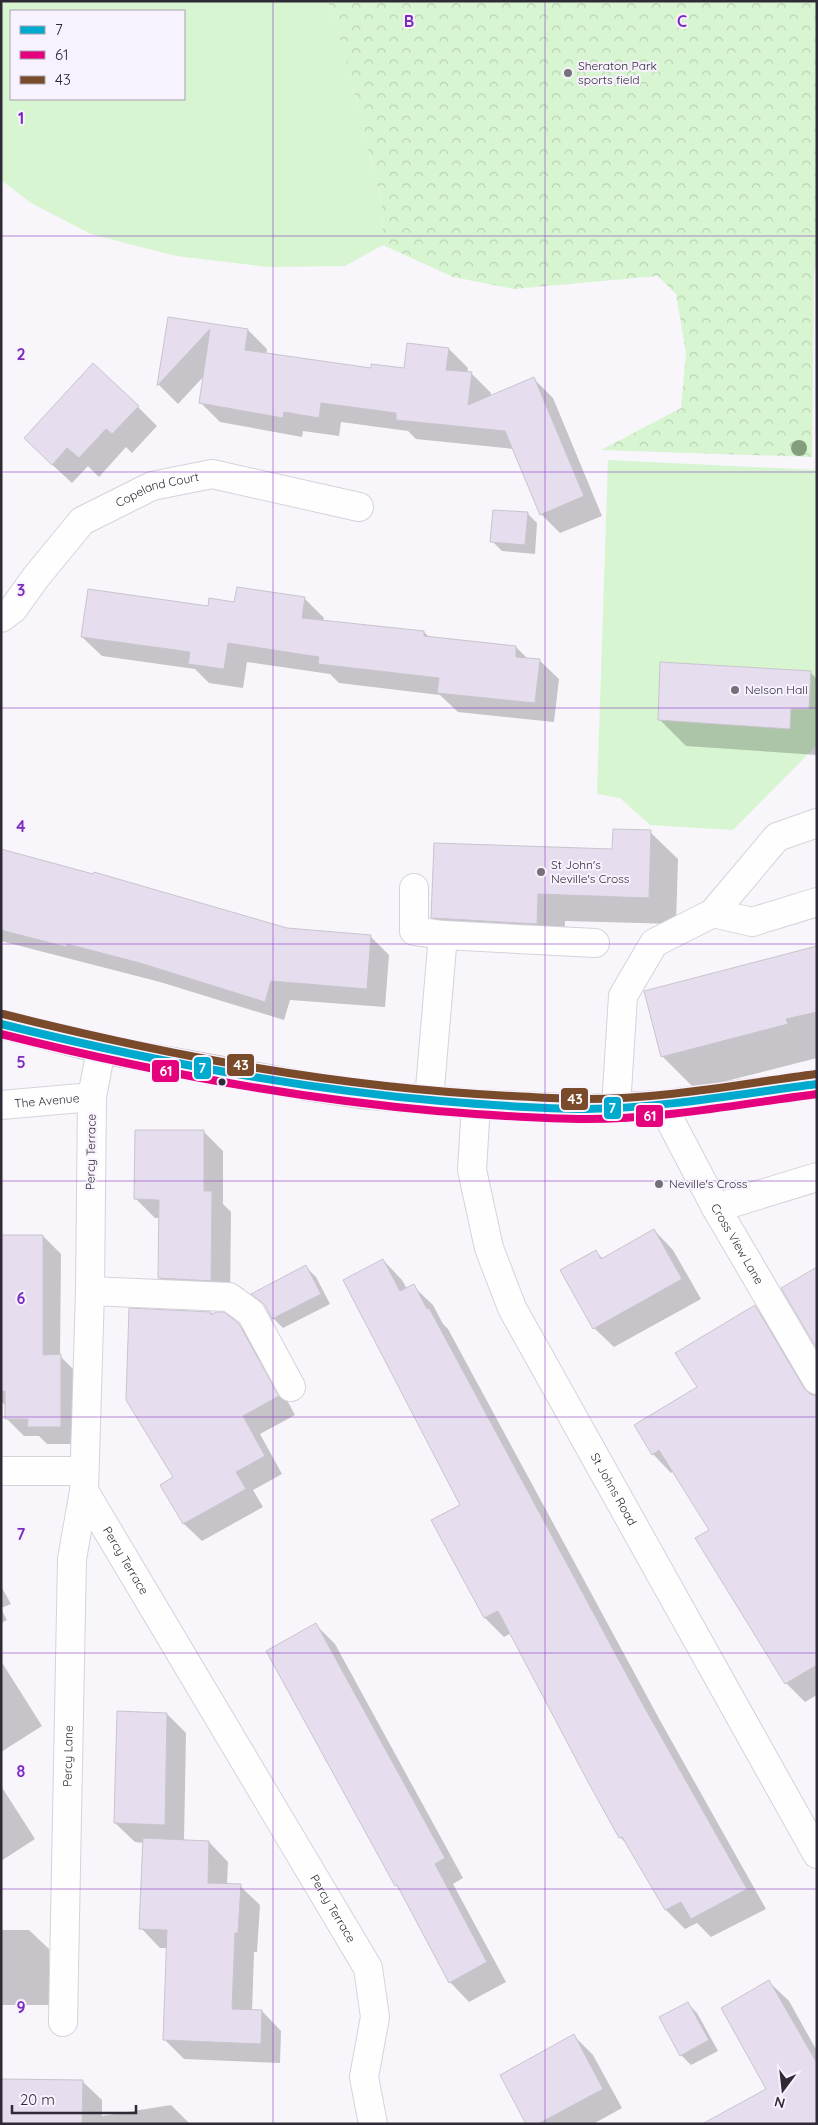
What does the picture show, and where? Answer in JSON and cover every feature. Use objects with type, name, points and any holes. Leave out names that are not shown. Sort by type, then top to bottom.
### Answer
[{"type":"highway","points":[[1,1024],[101,1048],[312,1086],[361,1094],[476,1104],[586,1109],[662,1104],[817,1084]]},
{"type":"street","name":"Copeland Court","points":[[1,618],[13,610],[36,577],[82,521],[152,486],[212,474],[359,507]]},
{"type":"street","points":[[616,1107],[623,996],[654,943],[713,913],[777,836],[817,823]]},
{"type":"street","points":[[414,888],[414,931],[595,943]]},
{"type":"street","points":[[713,913],[752,922],[817,902]]},
{"type":"street","points":[[429,1100],[443,934]]},
{"type":"street","name":"Percy Terrace","points":[[101,1048],[92,1097],[90,1291],[84,1481],[368,1968],[375,2017],[364,2077],[373,2124]]},
{"type":"street","name":"The Avenue","points":[[1,1105],[92,1097]]},
{"type":"street","name":"St Johns Road","points":[[476,1104],[472,1170],[489,1248],[512,1308],[817,1854]]},
{"type":"street","name":"Cross View Lane","points":[[662,1104],[716,1208],[817,1380]]},
{"type":"street","points":[[716,1208],[817,1177]]},
{"type":"street","points":[[90,1291],[229,1297],[251,1313],[291,1387]]},
{"type":"street","points":[[1,1471],[84,1481]]},
{"type":"street","name":"Percy Lane","points":[[63,2022],[72,1559],[84,1481]]},
{"type":"green space","points":[[1,1],[328,1],[345,55],[382,205],[383,245],[345,266],[269,267],[176,256],[91,234],[31,203],[1,180]]},
{"type":"green space","points":[[328,1],[817,1],[817,248],[814,274],[812,457],[601,450],[681,408],[686,353],[676,294],[658,276],[514,289],[453,277],[383,245],[382,205],[345,55]]},
{"type":"green space","points":[[608,460],[817,470],[817,745],[733,830],[650,825],[620,798],[597,794]]},
{"type":"building","points":[[168,317],[248,329],[245,350],[371,368],[371,364],[404,368],[407,343],[449,348],[446,370],[472,372],[468,405],[534,377],[584,496],[540,515],[505,431],[396,420],[396,413],[321,403],[319,418],[284,412],[283,418],[199,403],[210,329],[157,386]]},
{"type":"building","points":[[93,363],[139,406],[112,434],[106,429],[79,458],[67,448],[52,465],[24,438]]},
{"type":"building","points":[[493,510],[528,512],[525,545],[490,542]]},
{"type":"building","points":[[237,587],[305,597],[302,618],[424,631],[424,636],[516,646],[516,657],[540,659],[535,703],[437,693],[439,678],[318,664],[319,657],[228,643],[224,669],[188,664],[190,652],[81,637],[88,589],[208,606],[209,598],[234,602]]},
{"type":"building","name":"Nelson Hall","points":[[660,662],[811,671],[809,709],[791,709],[790,729],[658,720]]},
{"type":"building","name":"St John's Neville's Cross","points":[[613,829],[651,830],[649,898],[538,894],[537,924],[431,918],[434,843],[612,849]]},
{"type":"building","points":[[1,849],[93,874],[94,872],[287,928],[371,935],[367,989],[271,981],[265,1002],[140,963],[67,944],[66,947],[1,930]]},
{"type":"building","points":[[817,946],[817,1012],[786,1019],[788,1024],[661,1057],[644,991]]},
{"type":"building","points":[[135,1130],[204,1130],[204,1191],[212,1191],[211,1281],[158,1278],[159,1200],[134,1199]]},
{"type":"building","points":[[654,1229],[682,1279],[593,1329],[560,1270],[596,1250],[601,1259]]},
{"type":"building","points":[[1,1235],[43,1235],[43,1355],[61,1354],[61,1427],[27,1427],[28,1419],[5,1419],[5,1391],[1,1391]]},
{"type":"building","points":[[383,1259],[400,1291],[414,1284],[427,1309],[429,1308],[642,1703],[747,1889],[691,1919],[681,1902],[665,1910],[622,1837],[619,1838],[498,1611],[484,1618],[431,1520],[460,1505],[343,1280]]},
{"type":"building","points":[[306,1265],[321,1294],[272,1319],[265,1305],[251,1294]]},
{"type":"building","points":[[817,1267],[817,1349],[781,1288]]},
{"type":"building","points":[[755,1305],[804,1388],[810,1394],[817,1396],[817,1665],[785,1684],[695,1538],[709,1530],[659,1450],[652,1455],[634,1425],[697,1387],[675,1353]]},
{"type":"building","points":[[129,1308],[211,1312],[211,1315],[216,1312],[224,1312],[239,1324],[279,1396],[243,1416],[265,1456],[236,1472],[246,1489],[183,1524],[160,1485],[173,1477],[126,1400]]},
{"type":"building","points":[[316,1623],[445,1858],[435,1864],[487,1962],[449,1983],[397,1885],[395,1886],[266,1651]]},
{"type":"building","points":[[117,1711],[167,1713],[165,1825],[114,1823]]},
{"type":"building","points":[[143,1838],[209,1841],[208,1883],[241,1884],[238,1933],[235,1933],[232,2009],[262,2010],[261,2044],[163,2040],[167,1930],[139,1929]]},
{"type":"building","points":[[769,1980],[817,2063],[817,2124],[702,2124],[766,2089],[721,2008]]},
{"type":"building","points":[[688,2002],[709,2040],[680,2056],[659,2017]]},
{"type":"building","points":[[574,2034],[603,2089],[538,2124],[526,2124],[500,2075]]},
{"type":"building","points":[[1,2079],[83,2080],[82,2124],[1,2124]]},
{"type":"transit line","name":"43","points":[[3,1014],[129,1043],[256,1068],[319,1078],[448,1092],[558,1098],[615,1098],[701,1090],[816,1074]]},
{"type":"transit line","name":"7","points":[[1,1024],[165,1061],[330,1089],[441,1101],[532,1108],[586,1109],[644,1106],[817,1084]]},
{"type":"transit line","name":"61","points":[[1,1034],[163,1071],[218,1081],[327,1099],[474,1114],[549,1118],[615,1118],[702,1110],[817,1094]]},
{"type":"place","name":"Sheraton Park sports field","points":[[568,73]]},
{"type":"place","name":"Nelson Hall","points":[[735,690]]},
{"type":"place","name":"St John's Neville's Cross","points":[[541,872]]},
{"type":"place","name":"Neville's Cross","points":[[659,1184]]}]
